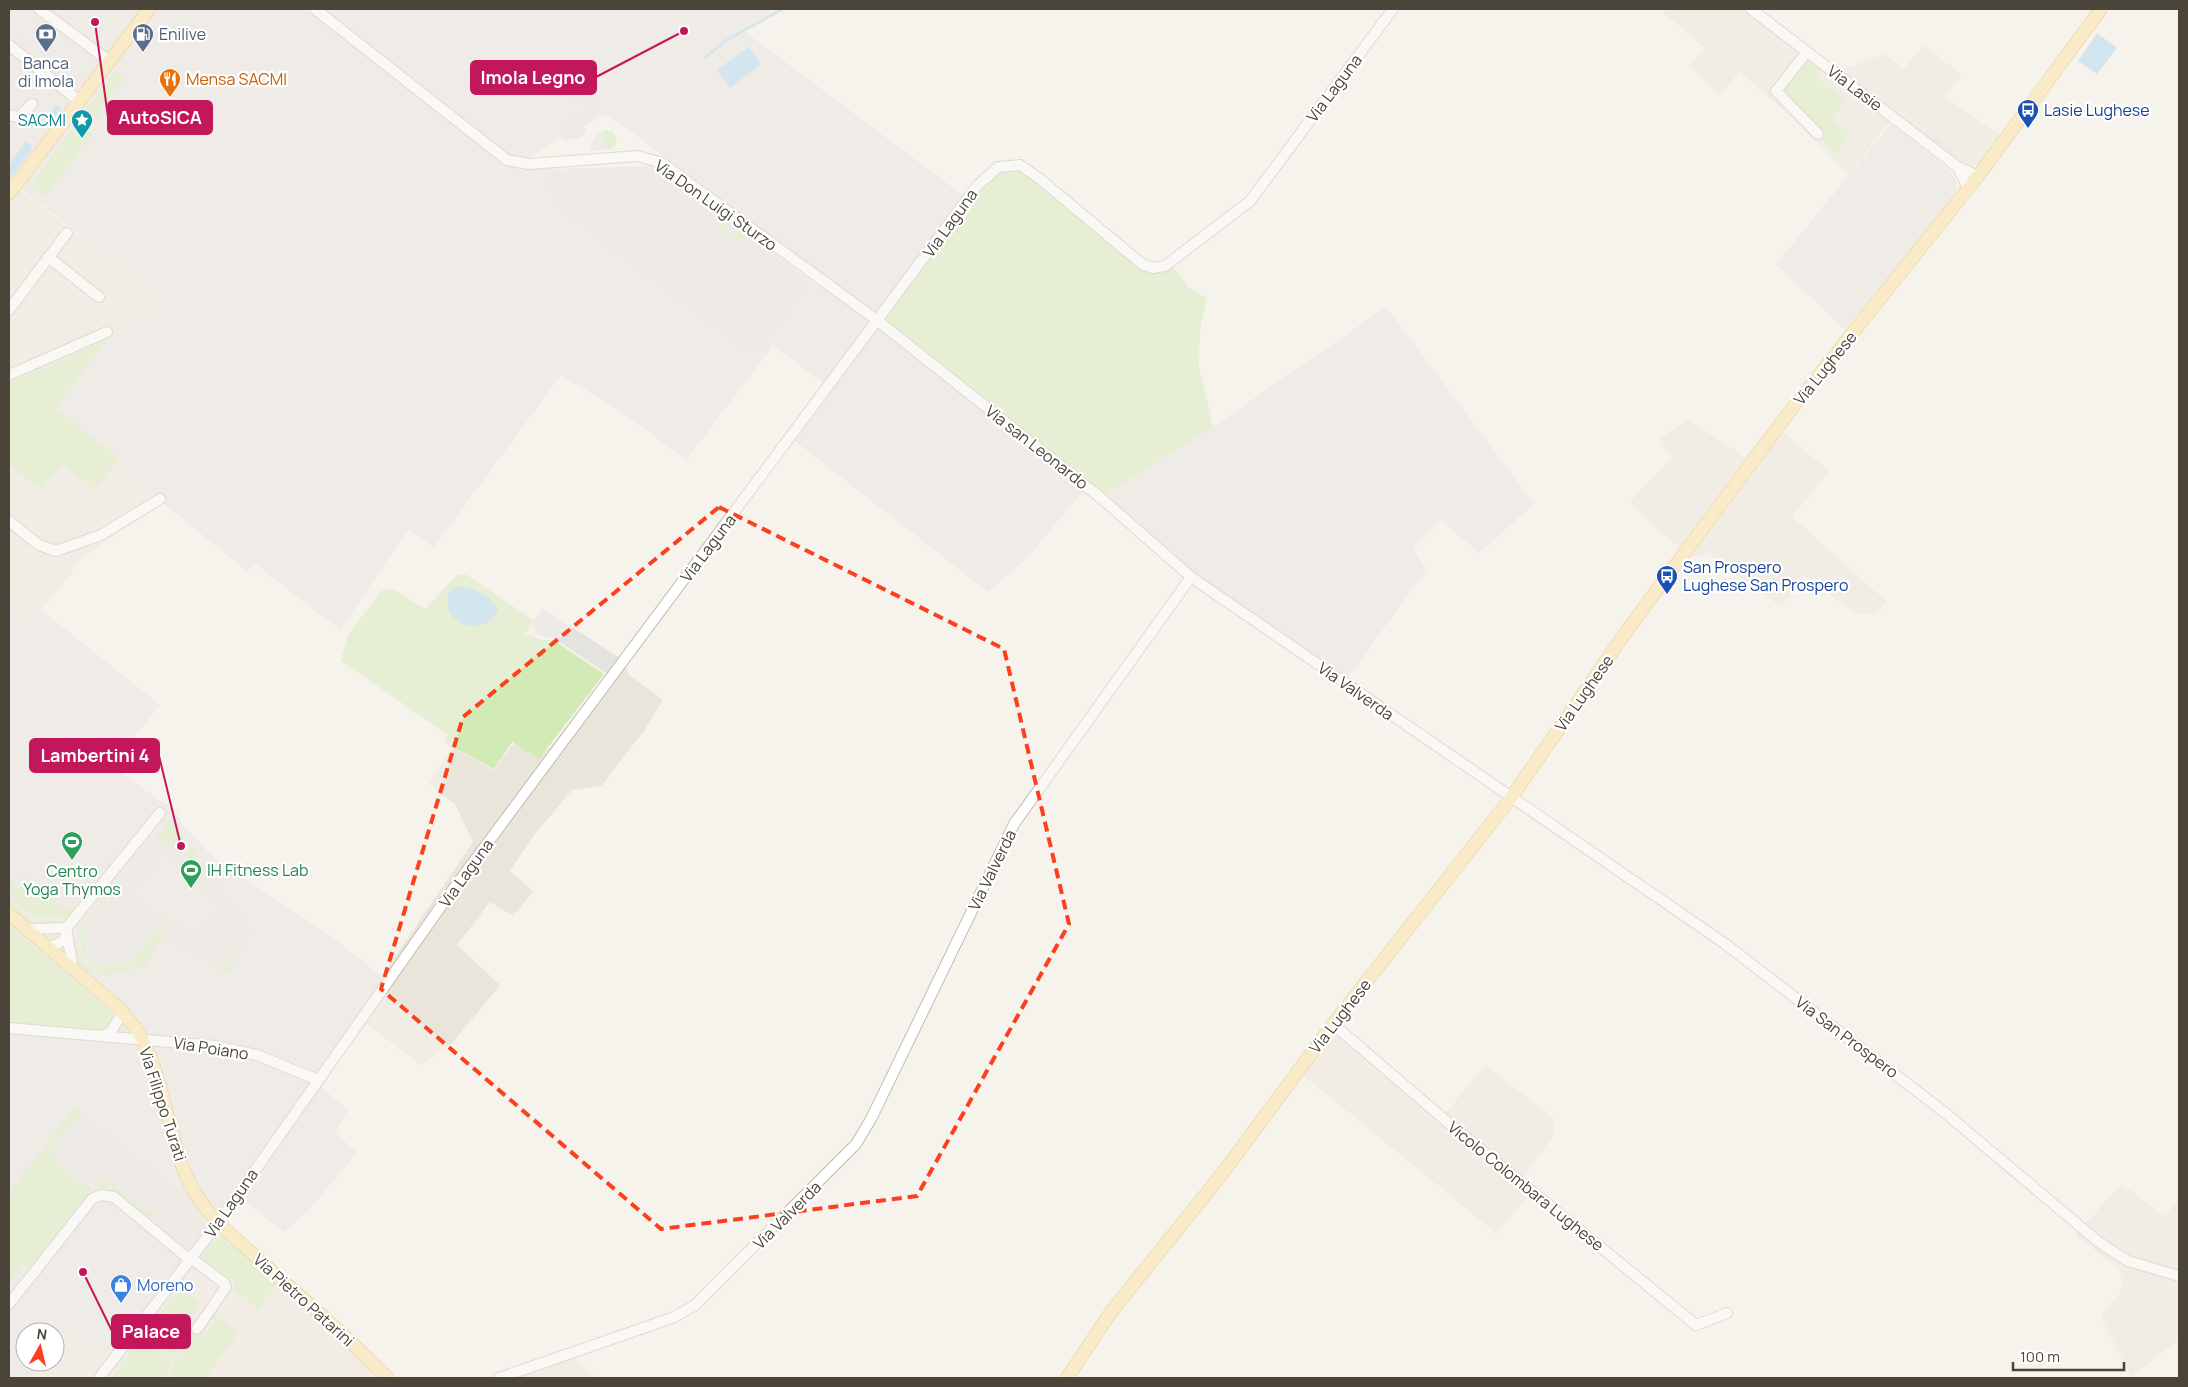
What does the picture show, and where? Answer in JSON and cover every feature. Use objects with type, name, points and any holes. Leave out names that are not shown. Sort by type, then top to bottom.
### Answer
[{"type":"main road","points":[[9,194],[148,9]]},
{"type":"main road","name":"Via Lughese","points":[[1067,1378],[1111,1312],[1222,1174],[1333,1024],[1511,798],[1628,629],[1787,415],[1968,189],[2101,9]]},
{"type":"main road","name":"Via Filippo Turati","points":[[9,914],[123,1012],[142,1039],[155,1072],[182,1164],[191,1186],[202,1204],[218,1223]]},
{"type":"main road","name":"Via Pietro Patarini","points":[[218,1223],[344,1335],[388,1378]]},
{"type":"street","points":[[38,9],[109,61]]},
{"type":"street","name":"Via Don Luigi Sturzo","points":[[315,9],[507,160],[530,164],[638,156],[662,163],[878,321]]},
{"type":"street","name":"Via Laguna","points":[[100,1378],[218,1223],[457,884],[977,186],[998,167],[1020,165],[1040,179],[1142,264],[1153,268],[1165,266],[1250,201],[1394,9]]},
{"type":"street","name":"Via Lasie","points":[[1751,9],[1958,167],[1978,176]]},
{"type":"street","points":[[9,45],[79,101]]},
{"type":"street","points":[[1807,52],[1776,91],[1818,134]]},
{"type":"street","points":[[9,115],[18,117],[32,104]]},
{"type":"street","name":"Via Lasie","points":[[1958,167],[1968,189]]},
{"type":"street","points":[[9,310],[67,233]]},
{"type":"street","points":[[48,257],[99,297]]},
{"type":"street","name":"Via san Leonardo","points":[[878,321],[1101,498],[1192,577]]},
{"type":"street","points":[[9,375],[106,332]]},
{"type":"street","points":[[9,521],[39,545],[56,551],[102,535],[160,499]]},
{"type":"street","name":"Via Valverda","points":[[500,1378],[672,1318],[694,1306],[856,1144],[871,1119],[1014,824],[1192,577],[1511,798]]},
{"type":"street","name":"Via San Prospero","points":[[1511,798],[1724,943],[1944,1112],[2100,1243],[2128,1261],[2179,1276]]},
{"type":"street","points":[[50,948],[64,940],[65,930],[160,813]]},
{"type":"street","points":[[27,929],[65,930]]},
{"type":"street","points":[[65,930],[73,968]]},
{"type":"street","points":[[99,1036],[110,1033],[123,1012]]},
{"type":"street","name":"Vicolo Colombara Lughese","points":[[1333,1024],[1465,1137],[1696,1325],[1727,1312]]},
{"type":"street","name":"Via Poiano","points":[[9,1028],[215,1046],[257,1055],[318,1080]]},
{"type":"street","points":[[9,1304],[92,1199],[101,1195],[114,1197],[224,1283],[226,1287],[197,1329]]},
{"type":"highlighted area","points":[[719,507],[1004,649],[1069,924],[917,1196],[661,1229],[381,989],[463,717]]},
{"type":"shaded area","name":"SACMI","points":[[9,9],[786,9],[744,31],[972,202],[880,319],[1086,488],[1027,558],[988,592],[790,437],[826,384],[773,346],[686,460],[622,412],[561,375],[434,547],[408,529],[340,630],[254,563],[247,571],[49,410],[9,386],[170,304],[25,192],[17,188],[9,198]],"holes":[[[606,115],[637,136],[823,279],[817,285],[655,166],[547,169],[522,165],[554,140]]]},
{"type":"shaded area","points":[[1659,9],[1749,9],[1832,73],[1884,54],[1904,69],[1924,45],[1962,75],[1945,97],[2002,137],[1984,162],[1967,166],[1895,115],[1848,175],[1787,113],[1739,72],[1720,95],[1689,65],[1705,48]]},
{"type":"shaded area","points":[[18,34],[35,46],[32,50],[15,39]]},
{"type":"shaded area","points":[[9,52],[40,76],[38,78],[9,56]]},
{"type":"shaded area","points":[[9,59],[30,75],[27,79],[21,75],[9,91]]},
{"type":"shaded area","points":[[578,74],[589,84],[574,104],[571,102]]},
{"type":"shaded area","points":[[594,97],[598,104],[594,109],[598,113],[594,118],[586,106]]},
{"type":"shaded area","points":[[582,111],[589,124],[584,126],[587,131],[580,138],[563,140],[558,130]]},
{"type":"shaded area","points":[[1891,124],[1949,169],[1956,180],[1956,188],[1951,201],[1845,330],[1776,264]]},
{"type":"shaded area","points":[[1928,130],[1956,151],[1952,157],[1924,136]]},
{"type":"shaded area","points":[[599,132],[605,150],[591,151],[589,146]]},
{"type":"shaded area","points":[[639,167],[664,174],[722,217],[718,223],[722,227],[719,231],[724,234],[727,230],[734,235],[731,240],[735,243],[739,238],[744,241],[747,236],[781,262],[777,268],[780,271],[785,265],[806,280],[801,287],[805,290],[758,352],[753,349],[749,354],[729,339],[733,333],[728,330],[725,335],[560,209],[546,182],[554,172]]},
{"type":"shaded area","points":[[17,188],[170,304],[9,386],[9,198]]},
{"type":"shaded area","points":[[1386,307],[1534,504],[1479,553],[1441,520],[1413,548],[1426,570],[1344,683],[1256,626],[1098,499],[1213,427]]},
{"type":"shaded area","points":[[9,396],[49,410],[156,498],[142,516],[78,561],[69,577],[32,620],[9,605]]},
{"type":"shaded area","points":[[1689,420],[1745,457],[1773,423],[1829,471],[1792,517],[1886,601],[1876,615],[1855,613],[1804,575],[1781,607],[1709,554],[1693,557],[1662,534],[1630,502],[1672,458],[1660,438]]},
{"type":"shaded area","points":[[9,605],[31,620],[41,610],[160,705],[113,762],[126,777],[176,811],[181,822],[211,855],[338,942],[393,985],[321,1087],[348,1110],[335,1132],[357,1153],[306,1213],[284,1232],[241,1198],[228,1205],[228,1224],[121,1365],[75,1329],[65,1342],[65,1322],[15,1322],[15,1372],[41,1372],[39,1375],[41,1378],[9,1378]]},
{"type":"shaded area","points":[[542,608],[620,658],[607,674],[554,638],[539,636],[531,623]]},
{"type":"shaded area","points":[[620,658],[629,675],[663,700],[644,731],[601,786],[572,790],[534,835],[510,871],[533,891],[513,916],[490,902],[457,945],[500,985],[453,1042],[421,1065],[365,1023],[393,986],[382,976],[473,842],[455,804],[429,784],[452,747],[494,770],[512,745],[549,749]]},
{"type":"shaded area","points":[[160,840],[192,860],[198,856],[251,930],[227,966],[219,962],[216,966],[162,934],[171,919],[194,936],[218,906],[206,896],[209,892],[171,862],[174,858],[157,844]]},
{"type":"shaded area","points":[[148,849],[157,857],[155,861],[158,863],[138,888],[125,877]]},
{"type":"shaded area","points":[[9,867],[25,880],[19,889],[9,882]]},
{"type":"shaded area","points":[[119,884],[165,921],[129,965],[125,962],[122,966],[107,965],[104,969],[83,954],[87,950],[85,937],[87,934],[83,930],[88,924],[93,927],[100,918],[96,915]]},
{"type":"shaded area","points":[[1331,1024],[1443,1116],[1485,1065],[1555,1119],[1552,1138],[1521,1180],[1530,1195],[1496,1233],[1297,1070]]},
{"type":"shaded area","points":[[9,1032],[41,1034],[44,1039],[9,1037]]},
{"type":"shaded area","points":[[80,1120],[85,1124],[89,1120],[127,1151],[124,1156],[128,1159],[132,1155],[178,1192],[175,1196],[177,1198],[184,1189],[208,1223],[207,1230],[194,1247],[188,1249],[171,1235],[172,1231],[167,1227],[165,1230],[151,1219],[153,1214],[150,1208],[146,1212],[107,1180],[109,1176],[103,1175],[94,1186],[88,1185],[57,1159],[53,1154],[56,1149],[52,1146],[74,1121],[78,1123]]},
{"type":"shaded area","points":[[2122,1184],[2165,1217],[2179,1198],[2179,1339],[2131,1377],[2101,1316],[2118,1296],[2123,1284],[2119,1269],[2075,1235]]},
{"type":"shaded area","points":[[218,1237],[277,1276],[392,1378],[41,1378],[38,1376],[41,1372],[65,1372],[65,1342],[75,1329],[121,1364]]},
{"type":"shaded area","points":[[198,1311],[212,1321],[202,1335],[188,1325]]},
{"type":"shaded area","points":[[565,1348],[595,1378],[486,1378]]},
{"type":"green space","points":[[1806,60],[1810,63],[1814,61],[1822,68],[1816,78],[1845,101],[1832,118],[1850,135],[1836,155],[1781,89]]},
{"type":"green space","points":[[116,71],[124,78],[98,112],[101,115],[98,119],[86,110]]},
{"type":"green space","points":[[76,123],[92,135],[44,197],[30,186]]},
{"type":"green space","points":[[606,130],[613,132],[617,140],[613,147],[605,150],[600,133]]},
{"type":"green space","points":[[1009,169],[1032,174],[1140,267],[1171,264],[1189,288],[1207,298],[1200,330],[1199,366],[1213,427],[1098,499],[879,319],[993,175]]},
{"type":"green space","points":[[722,217],[729,224],[724,234],[719,231],[718,224]]},
{"type":"green space","points":[[742,232],[747,236],[743,241],[735,243],[731,240],[736,234]]},
{"type":"green space","points":[[106,341],[55,408],[119,459],[95,489],[62,464],[41,490],[9,465],[9,383]]},
{"type":"green space","points":[[458,574],[467,575],[533,620],[524,636],[531,635],[542,640],[553,640],[604,674],[539,759],[512,742],[494,769],[444,742],[448,735],[341,661],[348,635],[381,591],[392,588],[425,609]]},
{"type":"green space","points":[[170,820],[198,856],[192,860],[184,855],[190,847],[178,839],[171,847],[156,837]]},
{"type":"green space","points":[[28,878],[66,910],[70,906],[74,909],[65,919],[51,916],[36,918],[9,896],[9,882],[19,889]]},
{"type":"green space","points":[[119,883],[168,923],[146,966],[103,976],[81,954],[78,934],[88,920],[94,925],[85,937],[87,950],[83,954],[107,965],[122,966],[125,962],[130,965],[164,921],[96,915],[99,919],[93,915]]},
{"type":"green space","points":[[9,901],[35,923],[52,921],[62,924],[32,925],[9,905]]},
{"type":"green space","points":[[9,926],[112,1012],[113,1022],[109,1028],[99,1031],[9,1024]]},
{"type":"green space","points":[[71,932],[77,944],[77,958],[94,972],[92,975],[77,962]]},
{"type":"green space","points":[[242,945],[228,973],[216,966]]},
{"type":"green space","points":[[74,1108],[80,1112],[81,1118],[78,1123],[74,1121],[52,1146],[56,1150],[56,1161],[91,1190],[29,1267],[24,1263],[9,1282],[9,1193]]},
{"type":"green space","points":[[107,1175],[110,1176],[107,1180],[146,1212],[149,1208],[153,1214],[151,1219],[116,1191],[109,1188],[97,1188]]},
{"type":"green space","points":[[224,1235],[278,1283],[258,1309],[233,1288],[235,1282],[202,1258],[218,1237]]},
{"type":"green space","points":[[180,1288],[197,1301],[197,1308],[185,1325],[194,1332],[174,1359],[159,1346],[152,1324]]},
{"type":"green space","points":[[213,1314],[239,1333],[205,1378],[171,1378],[173,1365],[179,1354],[196,1333],[203,1338],[215,1321],[211,1318]]},
{"type":"green space","points":[[142,1342],[153,1350],[158,1349],[171,1359],[170,1368],[167,1373],[160,1378],[111,1378],[138,1343]]},
{"type":"water","points":[[2097,33],[2117,48],[2097,74],[2078,61]]},
{"type":"water","points":[[748,47],[761,64],[730,88],[717,70]]},
{"type":"water","points":[[56,105],[62,109],[51,122],[46,118]]},
{"type":"water","points":[[26,141],[32,145],[31,151],[9,180],[9,165]]},
{"type":"water","points":[[457,587],[481,593],[492,600],[498,610],[491,620],[482,625],[472,626],[462,624],[454,618],[449,610],[447,600],[451,589]]},
{"type":"waterway","points":[[706,57],[725,41],[783,9]]},
{"type":"place","name":"AutoSICA","points":[[95,22]]},
{"type":"place","name":"Imola Legno","points":[[684,31]]},
{"type":"place","name":"Banca di Imola","points":[[46,53]]},
{"type":"place","name":"Enilive","points":[[143,53]]},
{"type":"place","name":"Mensa SACMI","points":[[170,98]]},
{"type":"place","name":"Lasie Lughese","points":[[2028,129]]},
{"type":"place","name":"SACMI","points":[[82,139]]},
{"type":"place","name":"San Prospero Lughese San Prospero","points":[[1667,595]]},
{"type":"place","name":"Lambertini 4","points":[[181,846]]},
{"type":"place","name":"Centro Yoga Thymos","points":[[72,861]]},
{"type":"place","name":"IH Fitness Lab","points":[[191,889]]},
{"type":"place","name":"Palace","points":[[83,1272]]},
{"type":"place","name":"Moreno","points":[[121,1304]]}]
